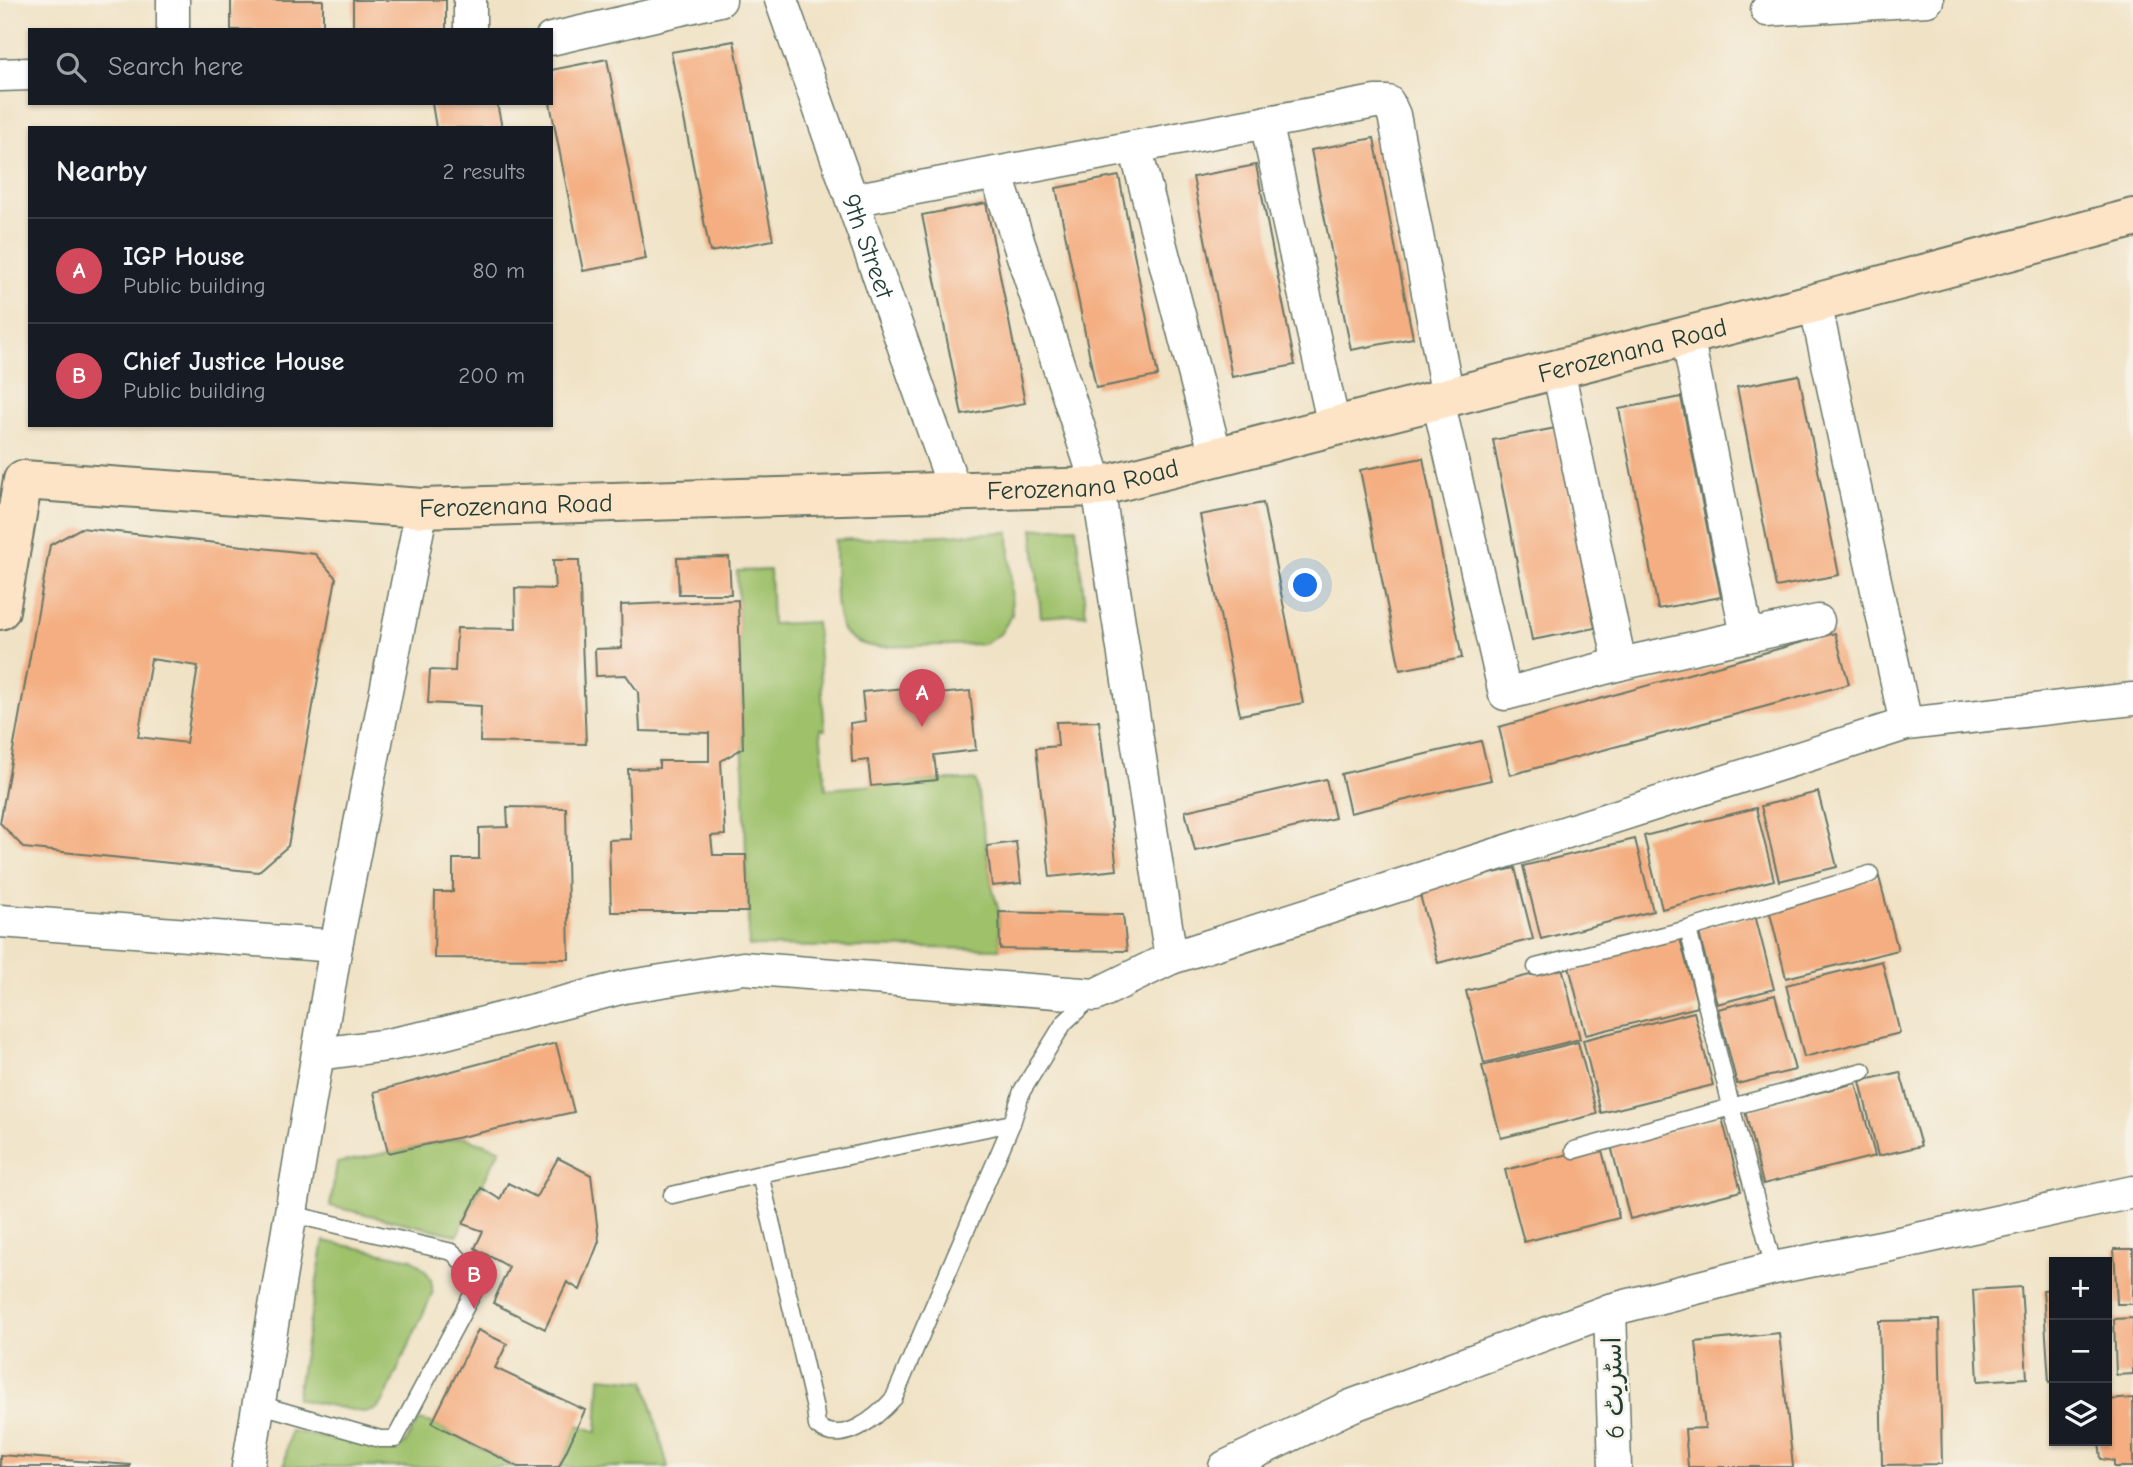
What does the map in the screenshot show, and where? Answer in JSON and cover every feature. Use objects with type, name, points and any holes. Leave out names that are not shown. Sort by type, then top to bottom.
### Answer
[{"type":"street","points":[[173,0],[173,28]]},
{"type":"street","points":[[470,0],[470,28]]},
{"type":"street","points":[[553,39],[720,0]]},
{"type":"street","name":"9th Street","points":[[781,0],[955,491]]},
{"type":"street","points":[[1767,10],[1927,0]]},
{"type":"street","points":[[0,75],[28,74]]},
{"type":"street","points":[[852,200],[1374,102],[1388,102],[1394,115],[1443,398],[1504,694],[1620,664],[1818,621]]},
{"type":"street","points":[[1266,122],[1334,426]]},
{"type":"street","points":[[1135,147],[1216,456]]},
{"type":"street","points":[[996,173],[1098,487],[1171,958]]},
{"type":"street","name":"Ferozenana Road","points":[[12,479],[422,508],[1098,487],[1815,303],[2133,218]]},
{"type":"street","points":[[1815,303],[1906,724]]},
{"type":"street","points":[[1687,335],[1747,636]]},
{"type":"street","points":[[1558,369],[1620,664]]},
{"type":"street","points":[[0,610],[12,479]]},
{"type":"street","points":[[247,1467],[337,946],[422,508]]},
{"type":"street","points":[[318,1054],[388,1045],[624,987],[743,968],[1095,995],[1171,958],[1906,724],[2133,699]]},
{"type":"street","points":[[0,921],[337,946]]},
{"type":"street","points":[[1225,1467],[1351,1406],[1610,1310],[1774,1268],[2133,1192]]},
{"type":"street","name":"اسٹریٹ 6","points":[[1610,1310],[1615,1467]]},
{"type":"lane","points":[[1536,967],[1688,929],[1870,874]]},
{"type":"lane","points":[[1688,929],[1774,1268]]},
{"type":"lane","points":[[760,1174],[817,1426],[823,1432],[840,1433],[860,1427],[882,1412],[894,1398],[1012,1123],[1022,1091],[1064,1023],[1095,995]]},
{"type":"lane","points":[[1574,1150],[1863,1071]]},
{"type":"lane","points":[[672,1195],[760,1174],[1012,1123]]},
{"type":"lane","points":[[258,1404],[380,1439],[395,1439],[474,1292],[472,1281],[452,1252],[291,1214]]},
{"type":"green space","points":[[1076,527],[1086,614],[1041,617],[1033,529]]},
{"type":"green space","points":[[1009,532],[1012,615],[1000,634],[984,644],[875,647],[859,643],[845,633],[836,602],[835,540]]},
{"type":"green space","points":[[770,570],[772,624],[816,622],[825,730],[820,729],[826,789],[937,780],[976,780],[992,886],[999,912],[1000,949],[749,946],[737,571]]},
{"type":"green space","points":[[464,1137],[500,1149],[457,1235],[330,1206],[337,1163]]},
{"type":"green space","points":[[324,1241],[412,1259],[425,1270],[432,1283],[432,1294],[383,1402],[375,1410],[362,1412],[296,1399]]},
{"type":"green space","points":[[600,1377],[645,1381],[668,1467],[559,1467],[578,1425],[597,1432]]},
{"type":"green space","points":[[419,1420],[432,1423],[518,1467],[284,1467],[290,1431],[391,1449],[404,1445]]},
{"type":"building","points":[[231,0],[323,0],[323,28],[231,28]]},
{"type":"building","points":[[353,0],[446,0],[446,28],[353,28]]},
{"type":"building","points":[[734,41],[773,240],[710,252],[671,52]]},
{"type":"building","points":[[607,59],[646,259],[583,271],[550,105],[553,105],[553,70]]},
{"type":"building","points":[[432,105],[497,105],[502,126],[436,126]]},
{"type":"building","points":[[1374,138],[1413,338],[1351,350],[1311,150]]},
{"type":"building","points":[[1256,165],[1295,365],[1232,377],[1193,177]]},
{"type":"building","points":[[1119,176],[1158,376],[1096,388],[1056,188]]},
{"type":"building","points":[[986,203],[1025,403],[962,415],[922,215]]},
{"type":"building","points":[[1799,375],[1839,575],[1776,587],[1737,387]]},
{"type":"building","points":[[1681,397],[1721,597],[1658,609],[1619,409]]},
{"type":"building","points":[[1556,428],[1595,628],[1532,640],[1493,440]]},
{"type":"building","points":[[1423,458],[1462,658],[1400,670],[1360,470]]},
{"type":"building","points":[[1263,503],[1303,703],[1240,715],[1200,515]]},
{"type":"building","points":[[81,528],[315,554],[336,578],[288,846],[258,872],[24,848],[0,823],[50,545]],"holes":[[[151,659],[198,666],[186,743],[138,737]]]},
{"type":"building","points":[[729,557],[731,594],[679,594],[677,558]]},
{"type":"building","points":[[553,560],[579,560],[586,744],[480,742],[481,706],[428,703],[430,670],[455,671],[457,628],[516,629],[515,588],[555,589]]},
{"type":"building","points":[[738,600],[743,748],[721,761],[725,835],[711,836],[713,855],[746,855],[748,912],[611,912],[609,840],[631,839],[628,769],[659,768],[659,761],[709,761],[709,733],[640,731],[638,692],[626,675],[596,676],[595,649],[622,648],[621,605]]},
{"type":"building","points":[[1835,633],[1849,684],[1510,775],[1499,727]]},
{"type":"building","points":[[927,686],[928,695],[970,691],[976,750],[934,755],[937,780],[871,786],[868,760],[852,762],[850,723],[865,721],[862,692]]},
{"type":"building","points":[[1099,721],[1117,870],[1050,877],[1036,748],[1058,746],[1056,722]]},
{"type":"building","points":[[1481,741],[1491,780],[1350,813],[1341,774]]},
{"type":"building","points":[[1326,779],[1335,818],[1195,851],[1185,811]]},
{"type":"building","points":[[1818,792],[1837,867],[1779,881],[1761,806]]},
{"type":"building","points":[[507,807],[566,808],[569,959],[434,958],[435,892],[453,892],[453,859],[479,859],[479,828],[508,827]]},
{"type":"building","points":[[1756,808],[1774,880],[1662,909],[1644,836]]},
{"type":"building","points":[[1635,839],[1653,911],[1541,939],[1523,866]]},
{"type":"building","points":[[1016,842],[1021,883],[992,886],[987,846]]},
{"type":"building","points":[[1515,868],[1533,939],[1438,963],[1419,891]]},
{"type":"building","points":[[1879,877],[1898,950],[1786,978],[1768,905]]},
{"type":"building","points":[[999,912],[1123,915],[1127,951],[1000,949]]},
{"type":"building","points":[[1755,915],[1774,989],[1717,1004],[1698,929]]},
{"type":"building","points":[[1679,935],[1698,1007],[1586,1035],[1568,962]]},
{"type":"building","points":[[1882,961],[1900,1033],[1804,1057],[1786,985]]},
{"type":"building","points":[[1562,967],[1580,1039],[1484,1063],[1466,991]]},
{"type":"building","points":[[1775,995],[1795,1070],[1737,1084],[1718,1009]]},
{"type":"building","points":[[1694,1012],[1713,1085],[1601,1113],[1583,1040]]},
{"type":"building","points":[[1578,1042],[1597,1114],[1501,1138],[1482,1066]]},
{"type":"building","points":[[556,1043],[574,1112],[388,1153],[374,1092]]},
{"type":"building","points":[[1900,1072],[1921,1146],[1878,1156],[1860,1081]]},
{"type":"building","points":[[1856,1083],[1875,1156],[1763,1184],[1745,1111]]},
{"type":"building","points":[[1722,1118],[1741,1191],[1630,1219],[1611,1146]]},
{"type":"building","points":[[1601,1146],[1619,1218],[1524,1242],[1505,1170]]},
{"type":"building","points":[[558,1158],[591,1175],[599,1241],[580,1290],[567,1282],[545,1329],[493,1303],[509,1267],[475,1248],[483,1231],[463,1224],[481,1188],[500,1199],[508,1183],[536,1197]]},
{"type":"building","points":[[2114,1249],[2133,1249],[2133,1304],[2117,1304]]},
{"type":"building","points":[[2021,1287],[2027,1378],[1978,1381],[1973,1290]]},
{"type":"building","points":[[2049,1289],[2049,1382],[2043,1290]]},
{"type":"building","points":[[2133,1318],[2133,1374],[2116,1375],[2114,1319]]},
{"type":"building","points":[[1939,1320],[1942,1464],[1882,1465],[1879,1321]]},
{"type":"building","points":[[478,1330],[507,1344],[495,1368],[585,1410],[559,1467],[518,1467],[432,1423]]},
{"type":"building","points":[[1779,1333],[1793,1467],[1688,1467],[1685,1429],[1705,1428],[1696,1342]]},
{"type":"building","points":[[2133,1398],[2133,1467],[2114,1467],[2114,1461],[2101,1459],[2100,1446],[2112,1446],[2112,1400]]},
{"type":"building","points":[[0,1455],[130,1465],[130,1467],[0,1467]]},
{"type":"place","name":"IGP House","points":[[922,727]]},
{"type":"place","name":"Chief Justice House","points":[[474,1309]]}]
